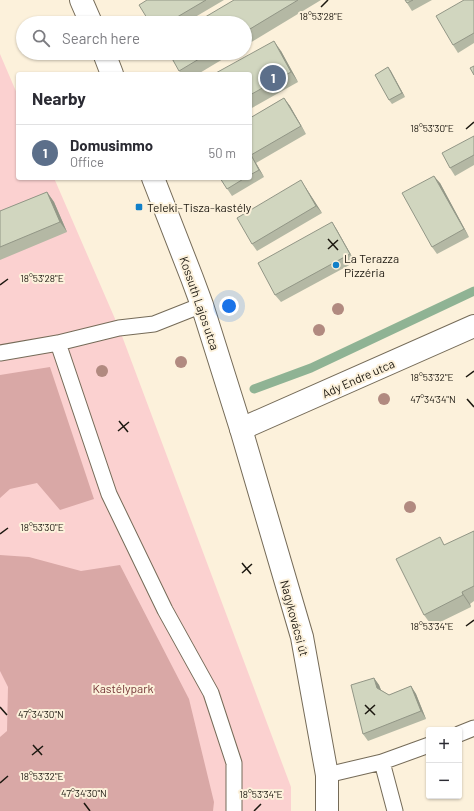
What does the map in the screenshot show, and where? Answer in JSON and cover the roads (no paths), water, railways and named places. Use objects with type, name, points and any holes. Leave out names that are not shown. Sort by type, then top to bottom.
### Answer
[{"type":"street","points":[[81,0],[88,16]]},
{"type":"street","points":[[107,60],[111,72]]},
{"type":"street","name":"Kossuth Lajos utca","points":[[154,180],[202,305],[241,429]]},
{"type":"street","name":"Ady Endre utca","points":[[241,429],[474,326]]},
{"type":"street","name":"Nagykovácsi út","points":[[241,429],[302,638],[327,775],[327,811]]},
{"type":"lane","points":[[0,352],[58,343],[119,328],[154,324],[202,305]]},
{"type":"lane","points":[[58,343],[109,494],[165,610],[211,693],[234,763],[234,811]]},
{"type":"lane","points":[[462,733],[474,728]]},
{"type":"lane","points":[[327,775],[382,762],[426,746]]},
{"type":"lane","points":[[382,762],[395,811]]},
{"type":"waterway","points":[[254,389],[311,368],[474,291]]},
{"type":"place","name":"Domusimmo","points":[[273,78]]},
{"type":"place","name":"Teleki–Tisza-kastély","points":[[139,207]]},
{"type":"place","name":"La Terazza Pizzéria","points":[[336,265]]},
{"type":"park label","name":"Kastélypark","points":[[123,688]]}]
